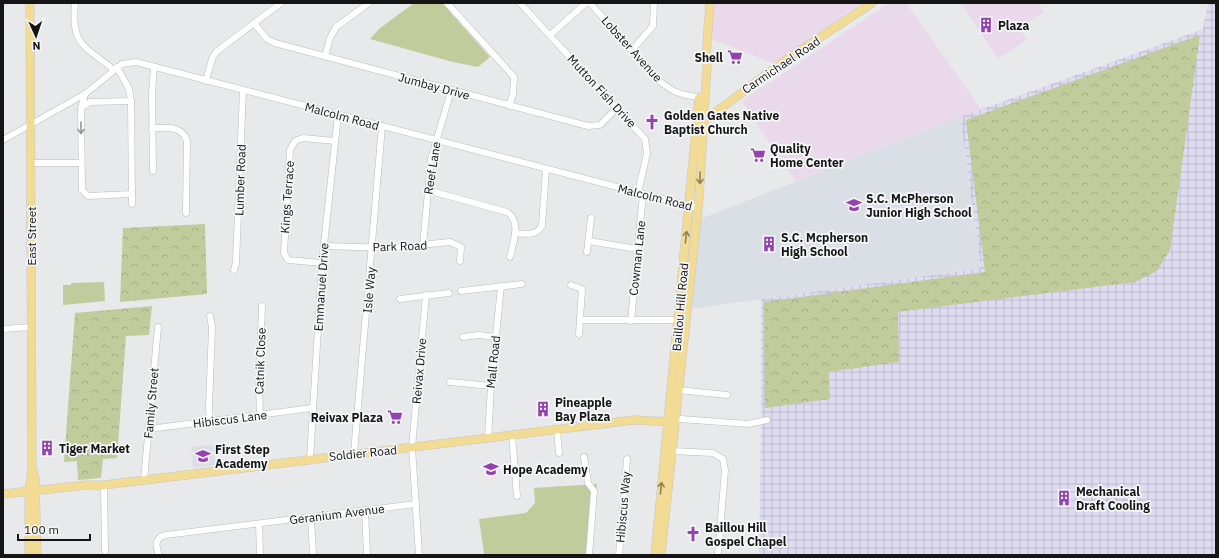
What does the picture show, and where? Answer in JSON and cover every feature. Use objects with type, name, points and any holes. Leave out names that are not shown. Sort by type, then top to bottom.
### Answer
[{"type":"main road","name":"East Street","points":[[29,555],[32,494],[30,3]]},
{"type":"main road","name":"Baillou Hill Road","points":[[661,555],[672,451],[673,419],[682,320],[698,208],[710,3]]},
{"type":"main road","name":"Carmichael Road","points":[[702,139],[714,113],[787,59],[872,3]]},
{"type":"main road","name":"Baillou Hill Road","points":[[655,555],[678,390],[689,207],[699,97],[703,64],[706,60]]},
{"type":"main road","points":[[696,128],[714,113]]},
{"type":"main road","name":"Soldier Road","points":[[3,498],[87,485],[104,485],[354,453],[512,436],[557,429],[634,420],[673,419]]},
{"type":"main road","name":"Soldier Road","points":[[3,494],[32,494]]},
{"type":"main road","name":"East Street","points":[[32,494],[37,555]]},
{"type":"street","points":[[75,3],[73,26],[78,40],[116,69],[129,89],[131,101],[132,204]]},
{"type":"street","points":[[206,81],[212,59],[216,52],[281,3]]},
{"type":"street","points":[[325,56],[330,38],[336,27],[369,3]]},
{"type":"street","points":[[447,3],[514,77],[513,94],[509,106]]},
{"type":"street","name":"Mutton Fish Drive","points":[[520,3],[639,132],[646,144],[646,166],[641,194]]},
{"type":"street","points":[[550,35],[586,3]]},
{"type":"street","name":"Lobster Avenue","points":[[590,3],[658,80],[670,90],[681,95],[699,97]]},
{"type":"street","points":[[632,50],[653,26],[654,3]]},
{"type":"street","name":"Jumbay Drive","points":[[254,23],[267,39],[275,43],[450,91],[588,126],[600,125],[617,108]]},
{"type":"street","name":"Malcolm Road","points":[[3,140],[85,94],[116,69],[129,62],[154,67],[689,207],[698,208]]},
{"type":"street","points":[[153,171],[152,128],[154,67]]},
{"type":"street","name":"Lumber Road","points":[[234,270],[236,264],[243,90]]},
{"type":"street","name":"Reef Lane","points":[[422,246],[427,190],[435,140],[450,91]]},
{"type":"street","points":[[85,94],[81,108],[81,187],[85,194],[132,194]]},
{"type":"street","points":[[81,108],[90,102],[131,101]]},
{"type":"street","name":"Emmanuel Drive","points":[[310,459],[322,263],[338,115]]},
{"type":"street","name":"Isle Way","points":[[354,453],[382,126]]},
{"type":"street","points":[[152,128],[177,129],[185,135],[187,141],[186,213]]},
{"type":"street","name":"Kings Terrace","points":[[322,263],[288,260],[284,253],[290,150],[294,141],[303,138],[335,141]]},
{"type":"street","points":[[31,163],[81,163]]},
{"type":"street","points":[[515,233],[534,233],[540,231],[542,226],[546,169]]},
{"type":"street","points":[[427,190],[507,212],[515,220],[515,233],[510,256]]},
{"type":"street","name":"Cowman Lane","points":[[630,321],[641,194]]},
{"type":"street","points":[[587,252],[591,218]]},
{"type":"street","points":[[589,241],[637,249]]},
{"type":"street","name":"Park Road","points":[[324,246],[372,248],[422,246],[450,242],[456,243],[461,247],[460,261]]},
{"type":"street","points":[[462,291],[522,284]]},
{"type":"street","name":"Mall Road","points":[[488,438],[491,386],[501,286]]},
{"type":"street","points":[[571,286],[582,289],[578,334]]},
{"type":"street","points":[[400,299],[449,293]]},
{"type":"street","name":"Reivax Drive","points":[[419,555],[412,447],[426,295]]},
{"type":"street","name":"Catnik Close","points":[[260,415],[259,387],[262,306]]},
{"type":"street","points":[[210,316],[212,327],[209,406],[210,422]]},
{"type":"street","points":[[580,320],[682,320]]},
{"type":"street","points":[[3,329],[31,327]]},
{"type":"street","name":"Family Street","points":[[144,480],[158,327]]},
{"type":"street","points":[[462,337],[479,335],[496,337]]},
{"type":"street","points":[[450,382],[491,386]]},
{"type":"street","points":[[678,390],[727,395]]},
{"type":"street","name":"Hibiscus Lane","points":[[149,429],[312,408]]},
{"type":"street","points":[[673,419],[748,424],[767,420]]},
{"type":"street","points":[[557,429],[559,453]]},
{"type":"street","points":[[512,436],[517,496]]},
{"type":"street","points":[[672,451],[713,453],[722,459],[725,470],[718,555]]},
{"type":"street","points":[[584,457],[588,483],[594,492],[589,555]]},
{"type":"street","name":"Hibiscus Way","points":[[619,555],[627,458]]},
{"type":"street","points":[[104,485],[105,551]]},
{"type":"street","name":"Geranium Avenue","points":[[159,555],[156,544],[160,536],[416,504]]},
{"type":"street","points":[[365,510],[367,555]]},
{"type":"street","points":[[311,518],[313,555]]},
{"type":"street","points":[[259,524],[260,555]]},
{"type":"shaded area","points":[[711,3],[862,3],[773,63],[708,38]]},
{"type":"shaded area","points":[[889,3],[906,3],[981,109],[795,181],[742,101]]},
{"type":"shaded area","points":[[961,3],[1038,3],[1044,12],[1020,29],[1027,40],[998,59]]},
{"type":"shaded area","points":[[1208,3],[1216,3],[1216,555],[759,555],[761,299],[981,268],[960,117],[1203,29]]},
{"type":"shaded area","name":"S.C. McPherson Junior High School","points":[[960,117],[981,268],[691,309],[700,219]]},
{"type":"shaded area","name":"First Step Academy","points":[[213,445],[216,465],[193,468],[191,447]]},
{"type":"green space","points":[[414,3],[442,3],[490,57],[478,67],[453,62],[370,39],[379,29]]},
{"type":"green space","points":[[1200,35],[1170,250],[1157,271],[1135,282],[898,312],[899,362],[829,372],[830,399],[765,408],[764,302],[985,272],[966,120]]},
{"type":"green space","points":[[205,224],[207,294],[120,302],[123,228]]},
{"type":"green space","points":[[104,282],[105,301],[63,305],[63,285],[71,285],[71,283]]},
{"type":"green space","points":[[152,306],[149,335],[126,336],[117,458],[103,459],[101,478],[78,480],[77,461],[64,462],[75,313]]},
{"type":"green space","points":[[597,484],[590,555],[482,555],[484,553],[479,519],[526,513],[535,503],[534,488]]},
{"type":"place","name":"Plaza","points":[[986,25]]},
{"type":"place","name":"Shell","points":[[735,57]]},
{"type":"place","name":"Golden Gates Native Baptist Church","points":[[652,122]]},
{"type":"place","name":"Quality Home Center","points":[[758,155]]},
{"type":"place","name":"S.C. McPherson Junior High School","points":[[854,205]]},
{"type":"place","name":"S.C. Mcpherson High School","points":[[769,244]]},
{"type":"place","name":"Pineapple Bay Plaza","points":[[543,409]]},
{"type":"place","name":"Reivax Plaza","points":[[395,417]]},
{"type":"place","name":"Tiger Market","points":[[47,448]]},
{"type":"place","name":"First Step Academy","points":[[203,456]]},
{"type":"place","name":"Hope Academy","points":[[491,469]]},
{"type":"place","name":"Mechanical Draft Cooling","points":[[1064,498]]},
{"type":"place","name":"Baillou Hill Gospel Chapel","points":[[693,534]]}]
